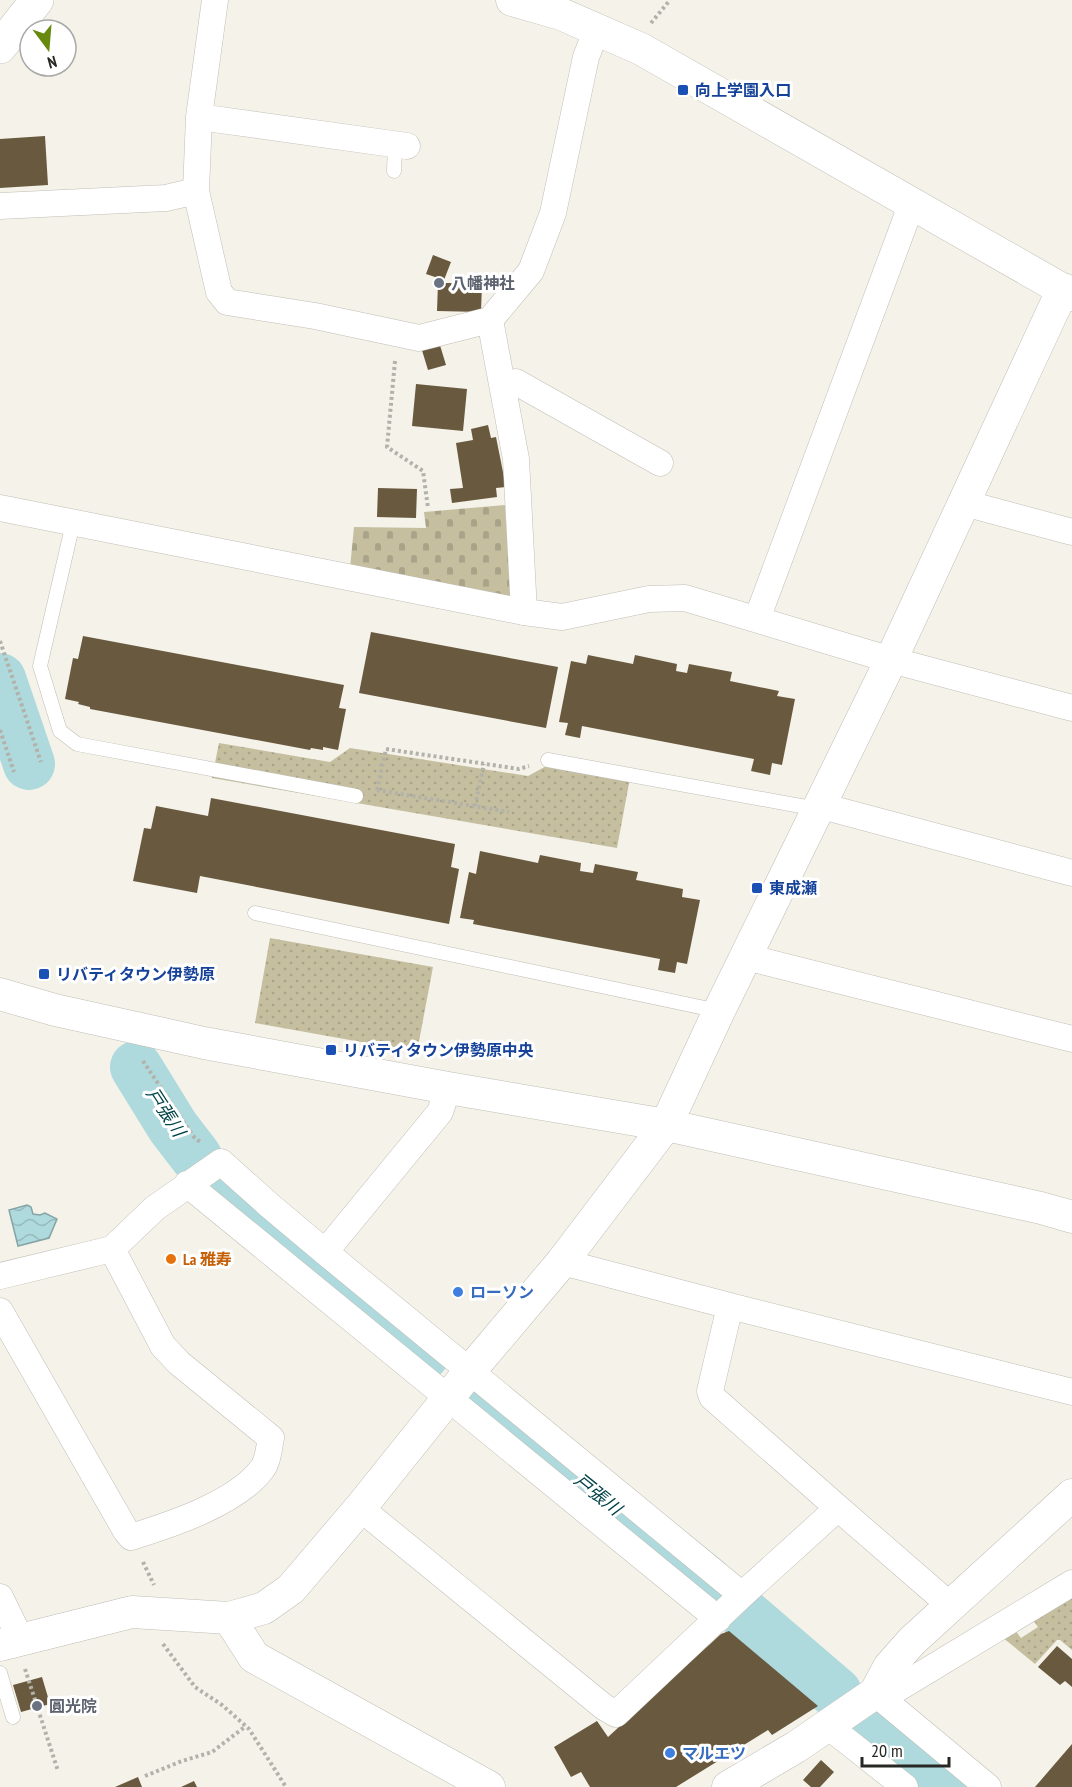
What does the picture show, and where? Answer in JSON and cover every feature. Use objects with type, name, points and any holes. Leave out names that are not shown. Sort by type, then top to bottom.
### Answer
[{"type":"main road","points":[[0,47],[37,0]]},
{"type":"street","points":[[215,0],[199,117],[196,191],[219,292],[227,302],[316,305],[398,334],[419,338],[490,321],[531,271],[553,213],[586,57],[597,29]]},
{"type":"street","points":[[0,1597],[12,1642],[132,1612],[229,1618],[264,1608],[291,1589],[562,1262],[666,1125],[1067,292],[641,49],[561,14],[512,0]]},
{"type":"street","points":[[199,117],[401,145]]},
{"type":"street","points":[[0,206],[166,198],[196,191]]},
{"type":"street","points":[[757,619],[912,203]]},
{"type":"street","points":[[490,321],[504,384],[516,459],[524,612]]},
{"type":"street","points":[[504,384],[516,382],[660,464]]},
{"type":"street","points":[[964,503],[1072,532]]},
{"type":"street","points":[[0,508],[524,612],[562,617],[650,598],[685,598],[891,660],[1072,708]]},
{"type":"street","points":[[818,807],[1072,873]]},
{"type":"street","points":[[747,957],[1072,1039]]},
{"type":"street","points":[[0,994],[55,1010],[137,1029],[448,1088],[666,1125],[1041,1208],[1072,1217]]},
{"type":"street","points":[[325,1252],[440,1112],[448,1088]]},
{"type":"street","points":[[0,1276],[112,1249],[155,1208],[221,1162],[469,1372],[742,1594]]},
{"type":"street","points":[[187,1184],[719,1617]]},
{"type":"street","points":[[0,1311],[131,1537],[178,1522],[244,1488],[264,1467],[271,1438],[179,1363],[163,1346],[112,1249]]},
{"type":"street","points":[[562,1262],[1072,1392]]},
{"type":"street","points":[[730,1306],[710,1391],[712,1397],[951,1606]]},
{"type":"street","points":[[852,1709],[912,1641],[1072,1495]]},
{"type":"street","points":[[360,1508],[604,1707],[616,1714],[742,1594],[838,1508]]},
{"type":"street","points":[[728,1787],[852,1709],[897,1689],[1072,1583]]},
{"type":"street","points":[[229,1618],[254,1657],[489,1787]]},
{"type":"street","points":[[852,1709],[905,1787]]},
{"type":"street","points":[[852,1709],[988,1787]]},
{"type":"lane","points":[[394,171],[401,145]]},
{"type":"lane","points":[[73,523],[40,666],[60,731],[77,744],[356,796]]},
{"type":"lane","points":[[548,760],[818,807]]},
{"type":"lane","points":[[255,913],[719,1011]]},
{"type":"lane","points":[[0,1673],[13,1717]]},
{"type":"path","points":[[398,334],[387,447],[423,471],[428,508]]},
{"type":"path","points":[[0,641],[41,762]]},
{"type":"path","points":[[0,730],[14,772]]},
{"type":"path","points":[[356,796],[375,799],[386,749],[519,769],[548,760]]},
{"type":"path","points":[[475,806],[484,764]]},
{"type":"path","points":[[377,790],[509,812]]},
{"type":"path","points":[[137,1029],[136,1052],[194,1136],[221,1162]]},
{"type":"path","points":[[131,1537],[168,1653],[195,1687],[222,1705],[246,1726],[286,1787]]},
{"type":"path","points":[[12,1642],[58,1771]]},
{"type":"path","points":[[145,1776],[212,1752],[246,1726]]},
{"type":"green space","points":[[505,505],[511,598],[350,568],[354,527],[426,528],[424,512]]},
{"type":"green space","points":[[219,743],[330,762],[350,748],[528,776],[550,764],[630,778],[617,848],[212,778]]},
{"type":"green space","points":[[270,938],[433,967],[417,1052],[255,1023]]},
{"type":"green space","points":[[1072,1597],[1072,1650],[1057,1640],[1035,1664],[1002,1637],[1015,1630],[1021,1638],[1038,1627],[1033,1620]]},
{"type":"water","points":[[27,1205],[31,1207],[33,1214],[45,1213],[57,1219],[49,1238],[18,1246],[9,1210]]},
{"type":"building","points":[[45,136],[48,185],[0,188],[0,139]]},
{"type":"building","points":[[433,255],[451,262],[444,280],[426,274]]},
{"type":"building","points":[[438,283],[482,283],[481,312],[437,311]]},
{"type":"building","points":[[439,342],[446,365],[428,370],[421,347]]},
{"type":"building","points":[[416,384],[467,389],[463,431],[412,426]]},
{"type":"building","points":[[488,425],[491,438],[496,437],[506,487],[496,488],[497,497],[452,503],[450,489],[463,488],[456,443],[473,440],[471,429]]},
{"type":"building","points":[[378,488],[417,489],[416,518],[377,517]]},
{"type":"building","points":[[371,632],[558,667],[546,728],[359,693]]},
{"type":"building","points":[[83,636],[344,685],[339,708],[346,709],[338,750],[323,747],[323,750],[311,748],[310,750],[90,709],[90,707],[78,704],[79,702],[65,699],[73,658],[78,659]]},
{"type":"building","points":[[588,655],[633,664],[635,655],[677,664],[676,671],[687,673],[689,664],[732,672],[730,681],[779,691],[777,696],[795,699],[782,765],[772,763],[770,775],[751,771],[754,759],[582,726],[580,738],[565,735],[568,723],[559,722],[571,661],[586,664]]},
{"type":"building","points":[[211,798],[455,844],[451,867],[459,869],[449,924],[200,876],[197,893],[133,881],[144,828],[151,829],[156,806],[208,816]]},
{"type":"building","points":[[480,851],[538,863],[540,855],[581,863],[580,871],[593,873],[595,864],[638,872],[636,880],[683,889],[682,897],[700,900],[687,964],[677,962],[675,973],[658,970],[660,959],[473,924],[474,920],[460,918],[469,872],[476,874]]},
{"type":"building","points":[[729,1631],[818,1706],[772,1735],[768,1730],[676,1787],[590,1787],[581,1772],[571,1777],[554,1747],[597,1721],[608,1737],[721,1634]]},
{"type":"building","points":[[1057,1646],[1072,1659],[1072,1687],[1065,1681],[1060,1685],[1038,1667]]},
{"type":"building","points":[[42,1677],[50,1704],[21,1712],[13,1685]]},
{"type":"building","points":[[1072,1744],[1072,1787],[1035,1787]]},
{"type":"building","points":[[821,1760],[834,1772],[820,1787],[811,1787],[803,1780]]},
{"type":"building","points":[[138,1777],[142,1787],[115,1787]]},
{"type":"building","points":[[194,1781],[197,1787],[181,1787]]},
{"type":"waterway","name":"戸張川","points":[[0,679],[29,764]]},
{"type":"waterway","name":"戸張川","points":[[136,1067],[173,1127],[196,1157]]},
{"type":"waterway","name":"戸張川","points":[[223,1187],[423,1355]]},
{"type":"waterway","name":"戸張川","points":[[480,1399],[707,1582]]},
{"type":"waterway","name":"戸張川","points":[[745,1615],[836,1693]]},
{"type":"waterway","name":"戸張川","points":[[871,1722],[950,1787]]},
{"type":"place","name":"向上学園入口","points":[[683,90]]},
{"type":"place","name":"八幡神社","points":[[439,283]]},
{"type":"place","name":"東成瀬","points":[[757,888]]},
{"type":"place","name":"リバティタウン伊勢原","points":[[44,974]]},
{"type":"place","name":"リバティタウン伊勢原中央","points":[[331,1050]]},
{"type":"place","name":"La 雅寿","points":[[171,1259]]},
{"type":"place","name":"ローソン","points":[[458,1292]]},
{"type":"place","name":"圓光院","points":[[37,1706]]},
{"type":"place","name":"マルエツ","points":[[670,1753]]}]
